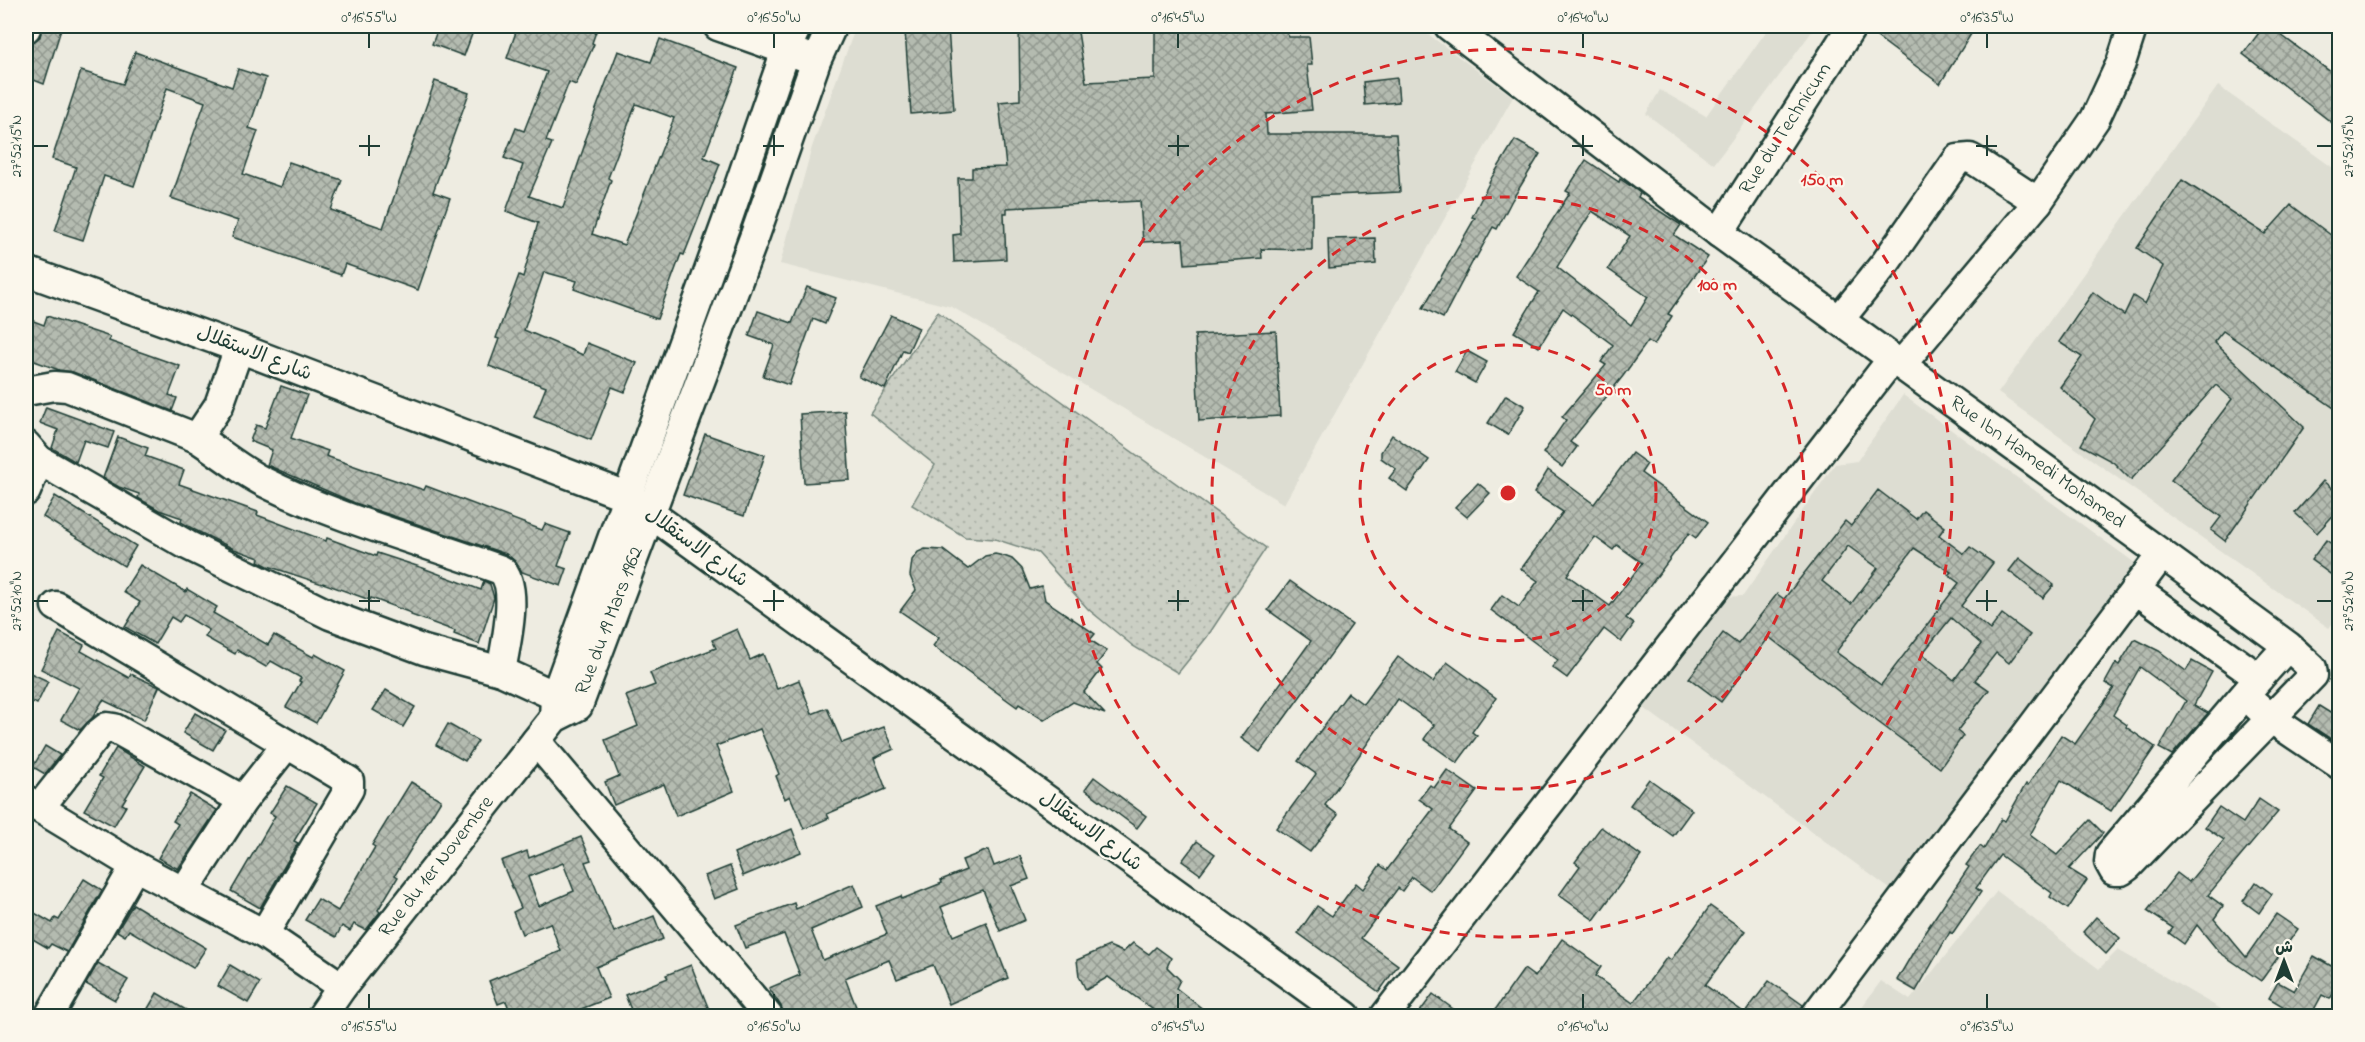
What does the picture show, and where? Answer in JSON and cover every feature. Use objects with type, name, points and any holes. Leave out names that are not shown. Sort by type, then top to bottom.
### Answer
[{"type":"street","points":[[718,26],[791,38],[816,61]]},
{"type":"street","name":"Rue du 19 Mars 1962","points":[[562,707],[650,515],[816,61],[832,26]]},
{"type":"street","name":"Rue Ibn Hamedi Mohamed","points":[[1449,26],[1719,233],[2288,646],[2312,668],[2313,675],[2270,718]]},
{"type":"street","name":"Rue du Technicum","points":[[1719,233],[1852,26]]},
{"type":"street","points":[[1385,1017],[1896,362],[2038,202],[2095,119],[2121,63],[2133,26]]},
{"type":"street","name":"Rue du 19 Mars 1962","points":[[562,707],[626,496],[791,38]]},
{"type":"street","points":[[1839,320],[1886,262],[1958,159],[1970,158],[2038,202]]},
{"type":"street","name":"شارع الاستقلال","points":[[26,271],[238,348],[626,496],[1346,1017]]},
{"type":"street","points":[[197,438],[219,405],[238,348]]},
{"type":"street","points":[[26,391],[54,386],[67,387],[197,438],[278,489],[325,508],[501,570],[508,583],[510,615],[501,671]]},
{"type":"street","points":[[26,491],[32,452],[187,545],[330,615],[424,650],[501,671],[562,707]]},
{"type":"street","points":[[1815,1017],[2162,554]]},
{"type":"street","points":[[2135,590],[2252,686],[2270,718],[2340,765]]},
{"type":"street","points":[[56,606],[346,778],[350,784],[264,934]]},
{"type":"street","points":[[2270,718],[2128,866],[2118,872],[2112,868],[2108,858],[2110,854],[2288,646]]},
{"type":"street","name":"Rue du 1er Novembre","points":[[322,1017],[342,987],[562,707]]},
{"type":"street","points":[[243,800],[114,728],[107,727],[33,803],[135,866],[264,934],[342,987]]},
{"type":"street","points":[[536,741],[768,1017]]},
{"type":"street","points":[[184,891],[243,800],[287,744]]},
{"type":"street","points":[[49,1017],[135,866]]},
{"type":"shaded area","points":[[856,26],[1417,26],[1513,97],[1284,504],[952,307],[780,264],[812,147]]},
{"type":"shaded area","points":[[1770,26],[1816,26],[1714,164],[1646,114],[1660,90],[1706,116]]},
{"type":"shaded area","points":[[2218,86],[2339,172],[2340,614],[2329,628],[1998,393]]},
{"type":"shaded area","points":[[938,312],[1266,548],[1207,637],[1178,673],[1133,646],[1088,609],[1038,553],[995,539],[965,537],[912,505],[935,465],[870,413]]},
{"type":"shaded area","points":[[1903,395],[2142,568],[1894,892],[1644,708],[1720,597],[1743,596],[1835,464],[1857,461]]},
{"type":"shaded area","points":[[1997,891],[2099,969],[2118,950],[2233,1016],[1855,1016],[1881,981],[1910,1000]]},
{"type":"building","points":[[42,26],[62,26],[44,84],[26,77],[28,44],[40,37]]},
{"type":"building","points":[[439,26],[475,26],[464,56],[432,44]]},
{"type":"building","points":[[518,26],[598,26],[592,43],[594,44],[576,85],[569,82],[546,141],[552,143],[529,196],[563,208],[586,141],[584,141],[618,51],[651,62],[660,39],[738,68],[704,157],[720,164],[684,255],[681,254],[657,319],[574,289],[577,281],[544,272],[524,330],[583,355],[587,343],[637,363],[625,392],[612,387],[591,440],[534,417],[546,387],[489,366],[499,339],[496,338],[519,275],[523,277],[538,223],[506,211],[523,165],[504,158],[516,128],[524,131],[547,72],[507,58]],"holes":[[[636,104],[674,118],[624,245],[592,234],[611,180],[608,178]]]},
{"type":"building","points":[[1019,26],[1077,26],[1086,82],[1155,79],[1155,26],[1282,26],[1289,37],[1309,37],[1312,65],[1307,65],[1312,110],[1266,114],[1267,134],[1396,134],[1400,192],[1312,196],[1312,250],[1261,249],[1262,258],[1185,264],[1183,240],[1143,242],[1140,201],[1007,208],[1007,213],[1004,213],[1006,259],[954,262],[953,235],[960,234],[958,178],[972,178],[972,168],[1006,167],[999,102],[1020,100]]},
{"type":"building","points":[[1884,26],[1976,26],[1940,84],[1877,37]]},
{"type":"building","points":[[2264,26],[2269,26],[2340,79],[2340,129],[2243,54]]},
{"type":"building","points":[[948,28],[954,110],[911,114],[905,31]]},
{"type":"building","points":[[135,52],[232,87],[238,69],[266,78],[249,128],[258,131],[243,174],[280,187],[289,162],[342,180],[331,210],[383,228],[435,81],[469,93],[433,192],[450,198],[418,290],[345,264],[341,275],[232,237],[238,221],[171,198],[205,102],[167,88],[134,186],[104,176],[83,240],[55,231],[76,167],[52,159],[81,71],[123,84]]},
{"type":"building","points":[[1397,78],[1399,102],[1365,105],[1363,82]]},
{"type":"building","points":[[1515,140],[1540,154],[1497,229],[1493,227],[1475,257],[1443,318],[1423,308],[1475,218],[1472,217],[1492,177]]},
{"type":"building","points":[[1586,160],[1619,182],[1620,179],[1629,185],[1640,193],[1638,197],[1681,225],[1674,235],[1708,257],[1668,314],[1672,316],[1654,345],[1648,341],[1570,442],[1577,447],[1562,467],[1543,453],[1566,420],[1562,417],[1606,365],[1601,362],[1613,345],[1563,308],[1539,347],[1514,332],[1539,292],[1516,276],[1570,193],[1566,191]],"holes":[[[1592,211],[1630,236],[1608,269],[1648,297],[1631,325],[1557,267]]]},
{"type":"building","points":[[2182,180],[2265,234],[2291,205],[2340,242],[2340,412],[2223,331],[2214,342],[2304,427],[2225,541],[2211,530],[2221,517],[2171,480],[2232,399],[2216,385],[2131,480],[2113,462],[2081,445],[2095,419],[2060,387],[2082,357],[2059,342],[2093,292],[2124,315],[2133,296],[2145,304],[2163,266],[2137,248]]},
{"type":"building","points":[[1375,238],[1376,264],[1329,268],[1328,239]]},
{"type":"building","points":[[807,287],[836,298],[825,324],[813,319],[789,385],[763,376],[774,345],[749,336],[758,311],[792,323]]},
{"type":"building","points":[[891,315],[919,328],[908,352],[903,350],[885,389],[859,377]]},
{"type":"building","points":[[47,316],[110,337],[109,341],[180,366],[169,395],[177,398],[172,411],[73,372],[59,370],[26,358],[26,318],[44,325]]},
{"type":"building","points":[[1276,331],[1280,416],[1199,421],[1195,335]]},
{"type":"building","points":[[1467,351],[1487,362],[1475,383],[1455,372]]},
{"type":"building","points":[[281,386],[307,395],[291,438],[328,451],[326,456],[424,490],[426,486],[542,530],[545,524],[570,533],[558,566],[567,569],[561,586],[522,572],[515,561],[506,554],[355,503],[267,465],[272,450],[250,441],[256,425],[265,428]]},
{"type":"building","points":[[1506,395],[1525,406],[1508,435],[1488,423]]},
{"type":"building","points":[[46,407],[114,432],[108,448],[84,440],[76,462],[52,448],[58,430],[40,423]]},
{"type":"building","points":[[845,411],[850,480],[804,483],[800,414]]},
{"type":"building","points":[[705,434],[765,455],[744,516],[683,495]]},
{"type":"building","points":[[1392,435],[1429,460],[1407,491],[1389,478],[1396,469],[1381,458],[1381,452]]},
{"type":"building","points":[[118,437],[148,448],[145,456],[184,470],[179,484],[258,512],[257,515],[326,541],[327,538],[376,556],[377,553],[481,590],[484,581],[490,584],[494,598],[479,644],[454,634],[455,631],[371,598],[370,600],[268,566],[258,561],[259,558],[195,530],[181,522],[182,518],[159,510],[138,498],[139,494],[103,478]]},
{"type":"building","points":[[1632,453],[1647,464],[1641,473],[1708,522],[1696,538],[1689,533],[1626,618],[1634,624],[1621,642],[1604,629],[1567,678],[1552,667],[1558,660],[1491,610],[1502,595],[1519,607],[1538,581],[1521,569],[1563,512],[1534,493],[1548,470],[1594,504]],"holes":[[[1595,537],[1613,550],[1617,545],[1642,563],[1610,606],[1567,575]]]},
{"type":"building","points":[[2323,481],[2340,495],[2340,508],[2317,533],[2295,513]]},
{"type":"building","points":[[1478,483],[1490,493],[1467,517],[1455,507]]},
{"type":"building","points":[[1878,490],[1916,519],[1923,510],[1945,527],[1939,535],[1964,554],[1970,547],[1993,563],[1961,606],[1990,630],[2002,614],[2030,635],[2009,663],[1996,653],[1975,680],[1989,690],[1957,731],[1963,736],[1940,768],[1769,637],[1721,702],[1689,678],[1723,633],[1738,644],[1777,594],[1784,599],[1845,521],[1851,526]],"holes":[[[1848,546],[1878,568],[1851,604],[1822,581]],[[1914,548],[1951,572],[1948,575],[1959,583],[1881,685],[1836,652]],[[1951,618],[1981,644],[1954,680],[1922,654]]]},
{"type":"building","points":[[55,496],[136,546],[124,566],[43,517]]},
{"type":"building","points":[[2326,540],[2340,550],[2340,581],[2311,560]]},
{"type":"building","points":[[925,549],[943,550],[968,569],[985,556],[995,554],[1012,559],[1022,569],[1030,589],[1042,586],[1045,600],[1095,634],[1090,640],[1107,651],[1097,664],[1102,669],[1084,692],[1105,714],[1073,702],[1044,720],[1019,704],[1017,707],[933,646],[939,638],[900,611],[916,590],[910,576],[912,560],[918,552]]},
{"type":"building","points":[[2019,558],[2054,585],[2043,598],[2009,571]]},
{"type":"building","points":[[140,565],[217,607],[213,613],[268,645],[274,635],[313,657],[315,654],[345,671],[316,723],[286,707],[301,682],[299,681],[301,678],[271,661],[266,667],[237,650],[235,654],[205,637],[209,630],[184,615],[179,622],[171,617],[155,644],[125,627],[140,602],[123,592]]},
{"type":"building","points":[[1290,581],[1352,625],[1260,752],[1241,738],[1311,641],[1268,610]]},
{"type":"building","points":[[737,629],[750,660],[763,654],[777,689],[799,680],[812,714],[827,708],[842,743],[884,727],[894,749],[874,758],[886,789],[827,814],[829,818],[804,829],[790,796],[785,799],[776,776],[779,774],[760,729],[716,746],[734,791],[676,816],[664,784],[614,805],[605,782],[619,776],[605,740],[638,726],[626,696],[655,685],[650,673],[716,648],[712,640]]},
{"type":"building","points":[[59,632],[84,645],[81,651],[129,678],[131,674],[159,687],[144,720],[103,700],[93,717],[80,730],[61,720],[79,688],[41,669]]},
{"type":"building","points":[[2135,639],[2159,651],[2186,671],[2192,661],[2212,672],[2194,705],[2208,713],[2172,755],[2159,748],[2186,701],[2140,667],[2113,715],[2155,747],[2111,811],[2061,780],[2030,835],[2057,855],[2090,820],[2103,833],[2069,869],[2087,880],[2068,909],[2050,897],[2052,893],[2000,855],[1976,888],[1981,892],[1952,934],[1950,932],[1916,991],[1897,980],[1925,932],[1969,867],[1966,865],[1980,846],[1984,849],[2001,819],[2005,821],[2026,784],[2028,785],[2061,735],[2075,744],[2114,688],[2105,683],[2116,663],[2119,665]]},
{"type":"building","points":[[1398,657],[1433,682],[1447,662],[1496,698],[1472,732],[1477,736],[1457,763],[1424,739],[1434,725],[1398,699],[1325,805],[1338,815],[1310,852],[1276,828],[1316,774],[1298,761],[1348,693],[1363,704]]},
{"type":"building","points":[[26,671],[48,681],[37,704],[26,699]]},
{"type":"building","points":[[386,690],[415,707],[403,727],[373,710]]},
{"type":"building","points":[[2319,706],[2340,719],[2340,745],[2308,724]]},
{"type":"building","points":[[195,713],[225,730],[213,750],[183,733]]},
{"type":"building","points":[[448,724],[478,741],[465,761],[436,745]]},
{"type":"building","points":[[45,746],[60,755],[45,774],[33,767]]},
{"type":"building","points":[[116,748],[145,766],[122,804],[126,806],[114,826],[84,810],[103,778],[99,776]]},
{"type":"building","points":[[1447,770],[1477,791],[1449,829],[1467,842],[1431,891],[1412,877],[1402,891],[1398,888],[1361,938],[1398,965],[1379,992],[1298,933],[1317,906],[1332,916],[1356,883],[1363,889],[1380,865],[1387,870],[1433,809],[1419,799],[1430,785],[1434,788]]},
{"type":"building","points":[[1094,777],[1146,816],[1137,828],[1085,789]]},
{"type":"building","points":[[1649,779],[1692,810],[1673,836],[1630,805]]},
{"type":"building","points":[[411,782],[441,800],[395,875],[398,877],[378,910],[380,912],[366,930],[354,924],[350,931],[342,926],[336,937],[305,920],[318,899],[338,911],[375,847],[372,845]]},
{"type":"building","points":[[287,786],[317,803],[294,841],[298,843],[260,908],[231,891],[275,816],[270,813]]},
{"type":"building","points":[[190,794],[217,810],[178,869],[158,858],[178,824],[173,821]]},
{"type":"building","points":[[2259,799],[2278,812],[2208,895],[2223,906],[2214,919],[2246,957],[2276,914],[2298,929],[2261,981],[2219,952],[2197,925],[2184,944],[2169,933],[2173,928],[2147,911],[2177,873],[2189,882],[2224,840],[2205,827],[2219,807],[2243,823]]},
{"type":"building","points":[[1601,827],[1641,856],[1594,920],[1559,895],[1580,866],[1575,862]]},
{"type":"building","points":[[792,829],[801,852],[743,876],[734,853]]},
{"type":"building","points":[[581,837],[591,860],[585,862],[614,932],[654,916],[663,939],[596,967],[609,998],[576,1011],[578,1017],[512,1017],[506,1001],[498,1004],[489,981],[561,951],[550,923],[522,934],[513,912],[521,908],[501,861],[527,851],[529,858]],"holes":[[[563,863],[574,891],[539,906],[528,877]]]},
{"type":"building","points":[[1197,841],[1215,854],[1200,874],[1182,861]]},
{"type":"building","points":[[988,850],[994,866],[1020,856],[1029,879],[1011,886],[1025,920],[1000,931],[983,890],[941,907],[953,936],[986,922],[1008,978],[949,1004],[933,965],[897,979],[889,960],[845,978],[860,1017],[784,1017],[781,1006],[769,988],[800,975],[784,934],[745,948],[736,925],[794,903],[796,909],[854,884],[863,907],[811,930],[823,960],[887,934],[876,906],[901,896],[902,899],[942,883],[941,880],[966,870],[962,860]]},
{"type":"building","points":[[730,866],[739,889],[714,899],[705,876]]},
{"type":"building","points":[[84,879],[102,890],[67,952],[51,944],[48,948],[26,935],[26,908],[52,923],[55,918],[59,920]]},
{"type":"building","points":[[2256,882],[2272,894],[2259,913],[2243,901]]},
{"type":"building","points":[[133,904],[206,948],[193,968],[129,930],[125,936],[117,931]]},
{"type":"building","points":[[1710,906],[1745,931],[1705,985],[1745,1013],[1769,981],[1803,1005],[1799,1017],[1490,1017],[1524,969],[1535,977],[1562,939],[1601,967],[1595,976],[1633,1003],[1667,957],[1671,960]]},
{"type":"building","points":[[2096,917],[2120,938],[2106,954],[2083,932]]},
{"type":"building","points":[[1133,943],[1149,954],[1156,947],[1171,958],[1167,967],[1180,980],[1176,988],[1213,1017],[1163,1017],[1108,977],[1086,990],[1079,976],[1077,960],[1109,946],[1123,952]]},
{"type":"building","points":[[2314,956],[2340,971],[2340,982],[2330,999],[2322,995],[2310,1017],[2301,1017],[2269,998],[2278,982],[2294,991]]},
{"type":"building","points":[[98,963],[128,980],[115,1000],[86,984]]},
{"type":"building","points":[[230,965],[260,983],[248,1003],[218,986]]},
{"type":"building","points":[[691,965],[712,1017],[634,1017],[625,995],[668,978],[666,975]]},
{"type":"building","points":[[157,993],[198,1017],[143,1017]]},
{"type":"building","points":[[1433,994],[1464,1017],[1416,1017]]}]
